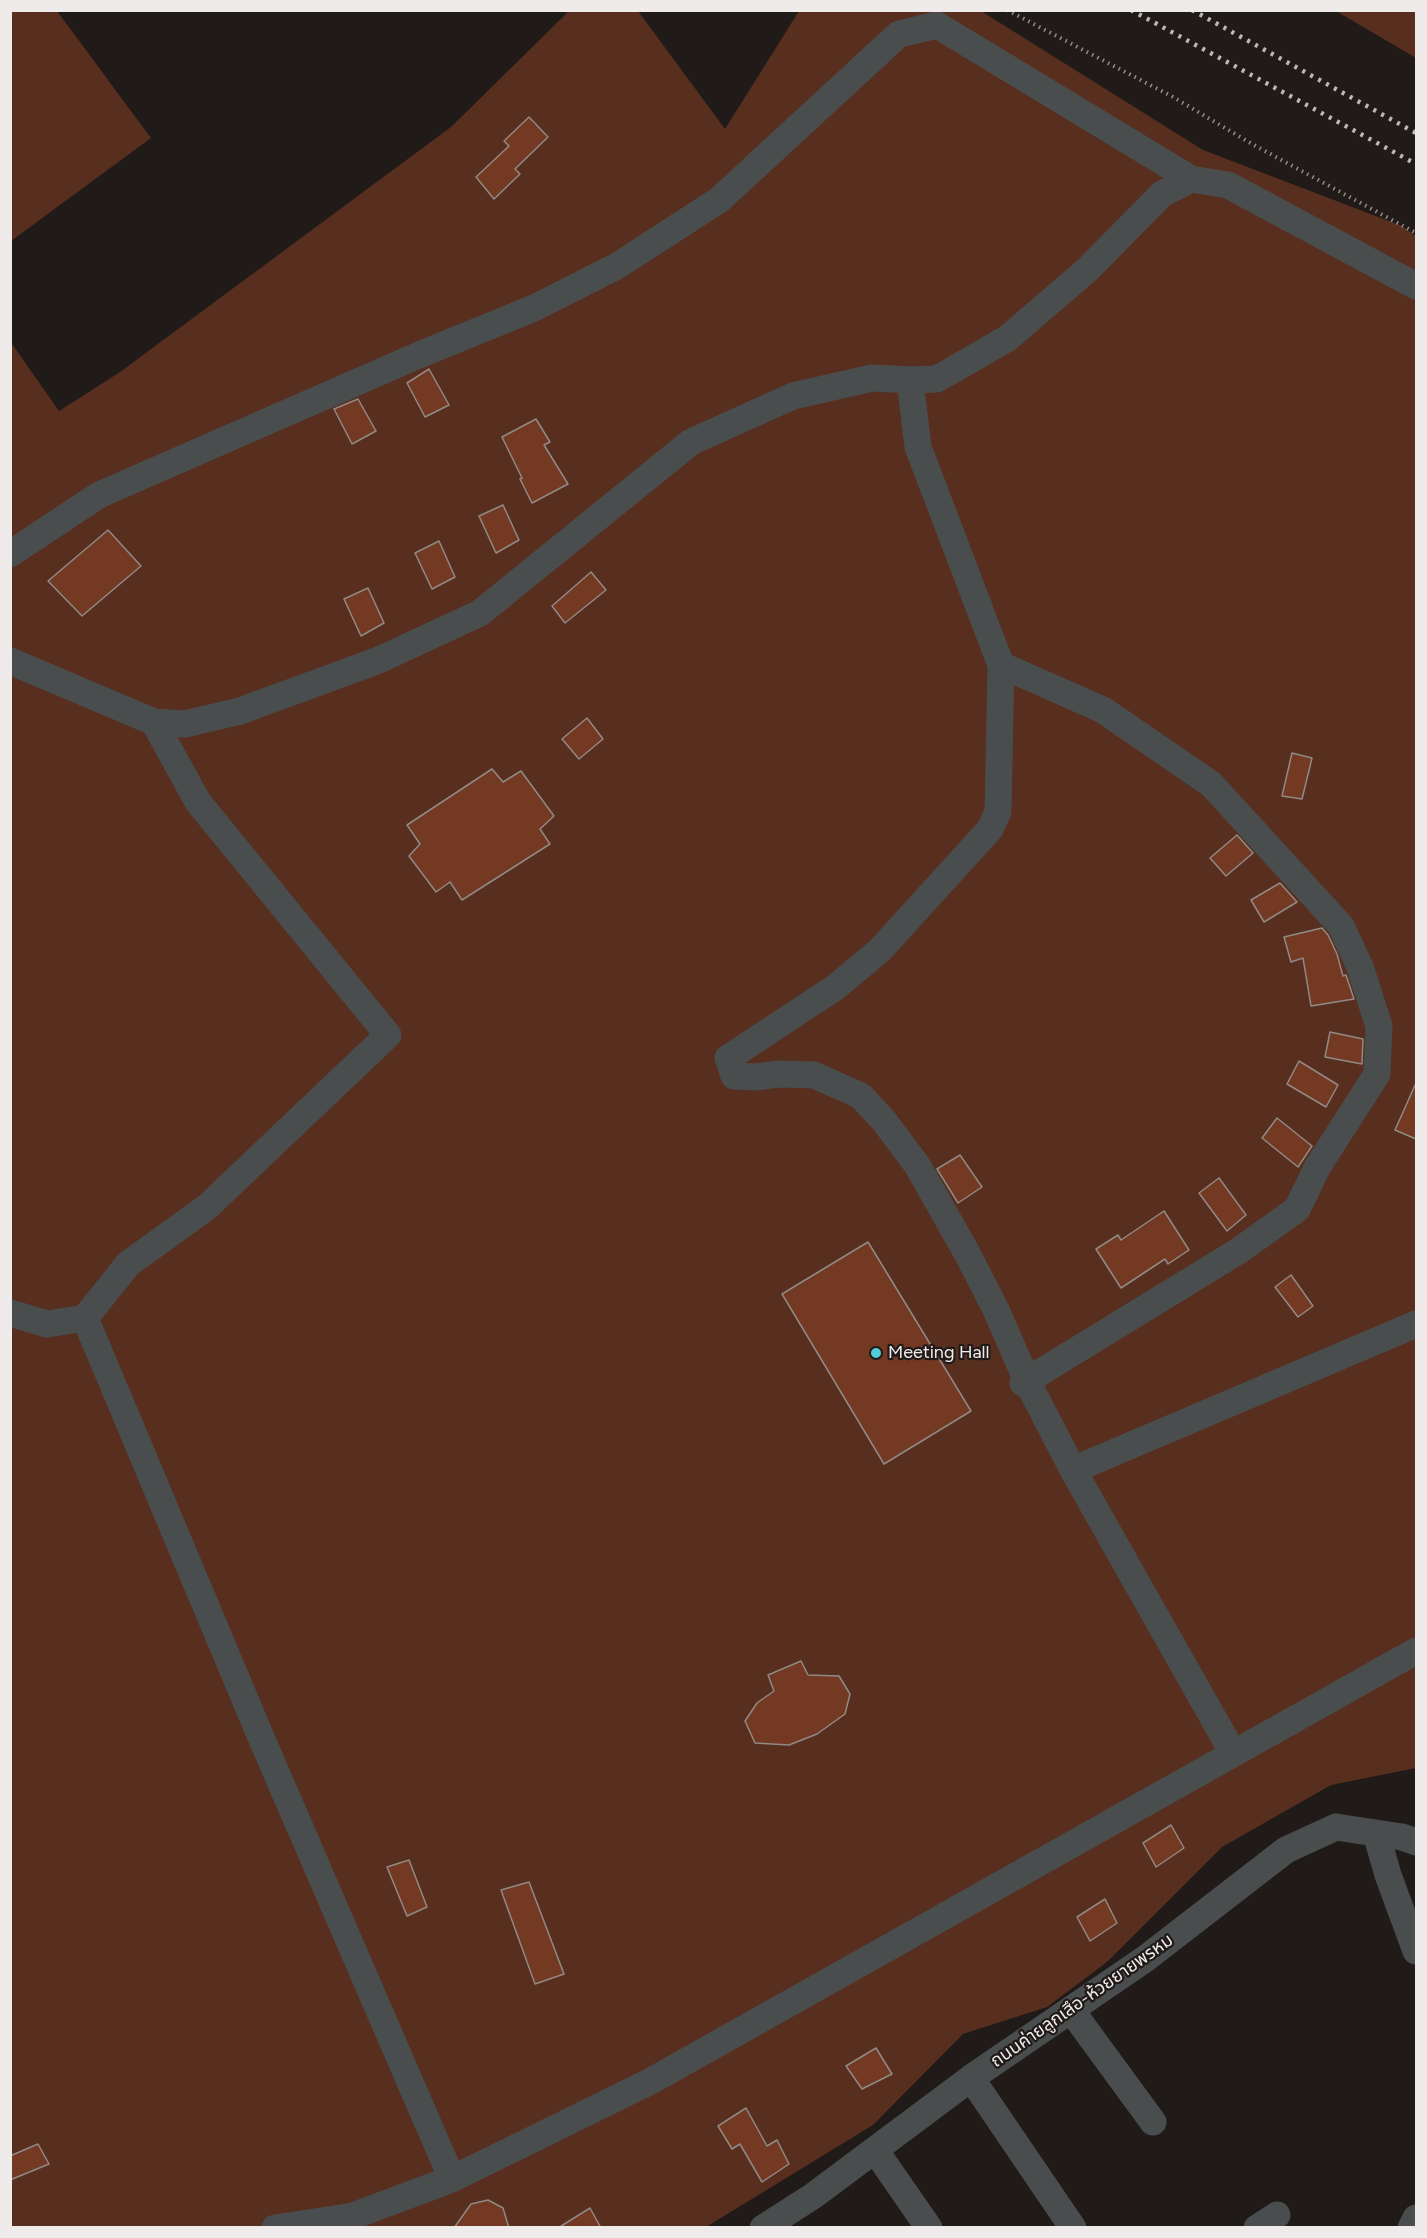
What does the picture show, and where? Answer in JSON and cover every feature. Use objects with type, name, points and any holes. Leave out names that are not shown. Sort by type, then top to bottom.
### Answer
[{"type":"street","points":[[10,554],[99,495],[419,355],[534,308],[617,266],[719,200],[898,34],[937,25],[1191,179],[1228,184],[1416,286]]},
{"type":"street","points":[[10,661],[154,722],[185,724],[240,711],[379,660],[480,613],[692,442],[794,396],[872,378],[937,379],[1008,338],[1088,268],[1162,194],[1191,179]]},
{"type":"street","points":[[910,380],[918,447],[1001,665],[998,812],[990,829],[880,950],[836,987],[728,1058],[734,1076],[814,1075],[861,1096],[884,1121],[917,1166],[968,1255],[996,1310],[1025,1382],[1233,1753]]},
{"type":"street","points":[[1001,665],[1103,710],[1211,784],[1341,926],[1360,967],[1379,1026],[1377,1074],[1318,1166],[1297,1209],[1240,1250],[1025,1382]]},
{"type":"street","points":[[10,1313],[47,1324],[84,1318],[128,1264],[207,1207],[388,1035],[198,802],[154,722]]},
{"type":"street","points":[[84,1318],[260,1735],[452,2179]]},
{"type":"street","points":[[1073,1470],[1416,1324]]},
{"type":"street","points":[[275,2228],[353,2216],[452,2179],[651,2081],[1416,1651]]},
{"type":"street","name":"ถนนค่ายลูกเสึอ-ห้วยยายพรหม","points":[[763,2228],[813,2196],[971,2078],[1145,1959],[1286,1850],[1336,1827],[1402,1837],[1416,1842]]},
{"type":"street","points":[[1376,1833],[1388,1875],[1416,1951]]},
{"type":"street","points":[[1071,2010],[1153,2122]]},
{"type":"street","points":[[971,2078],[1073,2228]]},
{"type":"street","points":[[875,2150],[929,2228]]},
{"type":"street","points":[[1412,2228],[1416,2218]]},
{"type":"path","points":[[1007,10],[1173,97],[1252,144],[1416,233]]},
{"type":"shaded area","points":[[11,10],[57,11],[151,138],[11,241]]},
{"type":"shaded area","points":[[569,11],[638,11],[725,129],[799,11],[981,11],[1203,150],[1402,226],[1416,236],[1416,1768],[1331,1785],[1222,1847],[1107,1962],[1047,2007],[963,2034],[873,2125],[706,2227],[11,2227],[10,341],[59,411],[120,372],[451,127]]},
{"type":"shaded area","points":[[1336,11],[1416,11],[1416,58]]},
{"type":"building","points":[[529,117],[548,137],[515,169],[520,174],[494,199],[476,177],[509,146],[504,141]]},
{"type":"building","points":[[429,369],[449,405],[425,417],[407,383]]},
{"type":"building","points":[[358,399],[376,431],[352,444],[334,409]]},
{"type":"building","points":[[536,419],[550,442],[544,445],[568,484],[532,503],[502,437]]},
{"type":"building","points":[[503,505],[519,540],[496,553],[479,516]]},
{"type":"building","points":[[108,530],[141,566],[82,616],[48,581]]},
{"type":"building","points":[[439,541],[455,577],[432,589],[415,553]]},
{"type":"building","points":[[591,572],[606,590],[565,623],[552,606]]},
{"type":"building","points":[[368,588],[384,623],[361,636],[344,599]]},
{"type":"building","points":[[587,718],[603,739],[579,759],[562,739]]},
{"type":"building","points":[[1292,753],[1312,758],[1302,799],[1282,796]]},
{"type":"building","points":[[492,769],[503,782],[521,771],[554,816],[540,829],[550,844],[462,900],[450,882],[436,892],[409,856],[420,844],[407,825]]},
{"type":"building","points":[[1237,835],[1253,853],[1226,876],[1210,858]]},
{"type":"building","points":[[1280,883],[1297,902],[1264,922],[1251,900]]},
{"type":"building","points":[[1322,928],[1337,954],[1343,976],[1346,975],[1354,999],[1311,1006],[1303,958],[1291,962],[1284,937]]},
{"type":"building","points":[[1330,1032],[1363,1039],[1362,1064],[1325,1057]]},
{"type":"building","points":[[1299,1061],[1338,1085],[1326,1107],[1287,1084]]},
{"type":"building","points":[[1416,1083],[1416,1139],[1395,1130]]},
{"type":"building","points":[[1277,1118],[1312,1146],[1298,1167],[1262,1138]]},
{"type":"building","points":[[960,1155],[982,1187],[958,1203],[937,1169]]},
{"type":"building","points":[[1219,1178],[1246,1215],[1227,1231],[1199,1193]]},
{"type":"building","points":[[1164,1211],[1189,1250],[1168,1264],[1165,1259],[1121,1288],[1096,1249],[1118,1235],[1121,1240]]},
{"type":"building","name":"Meeting Hall","points":[[868,1242],[971,1411],[884,1464],[782,1294]]},
{"type":"building","points":[[1291,1275],[1313,1306],[1298,1317],[1275,1287]]},
{"type":"building","points":[[801,1661],[808,1675],[839,1676],[850,1694],[845,1714],[817,1734],[789,1745],[755,1743],[745,1721],[757,1703],[774,1691],[768,1675]]},
{"type":"building","points":[[1171,1825],[1184,1848],[1156,1867],[1143,1843]]},
{"type":"building","points":[[409,1860],[427,1907],[407,1916],[387,1867]]},
{"type":"building","points":[[529,1882],[564,1974],[535,1984],[501,1890]]},
{"type":"building","points":[[1105,1899],[1117,1923],[1090,1941],[1077,1917]]},
{"type":"building","points":[[876,2048],[892,2074],[862,2089],[846,2066]]},
{"type":"building","points":[[746,2108],[767,2146],[777,2140],[789,2164],[762,2182],[740,2144],[732,2149],[718,2126]]},
{"type":"building","points":[[38,2144],[49,2164],[10,2180],[10,2156]]},
{"type":"building","points":[[488,2200],[503,2208],[509,2228],[454,2228],[471,2204]]},
{"type":"building","points":[[590,2208],[601,2228],[558,2228]]},
{"type":"railway","points":[[1131,10],[1416,164]]},
{"type":"railway","points":[[1192,10],[1416,133]]},
{"type":"place","name":"Meeting Hall","points":[[876,1353]]}]
